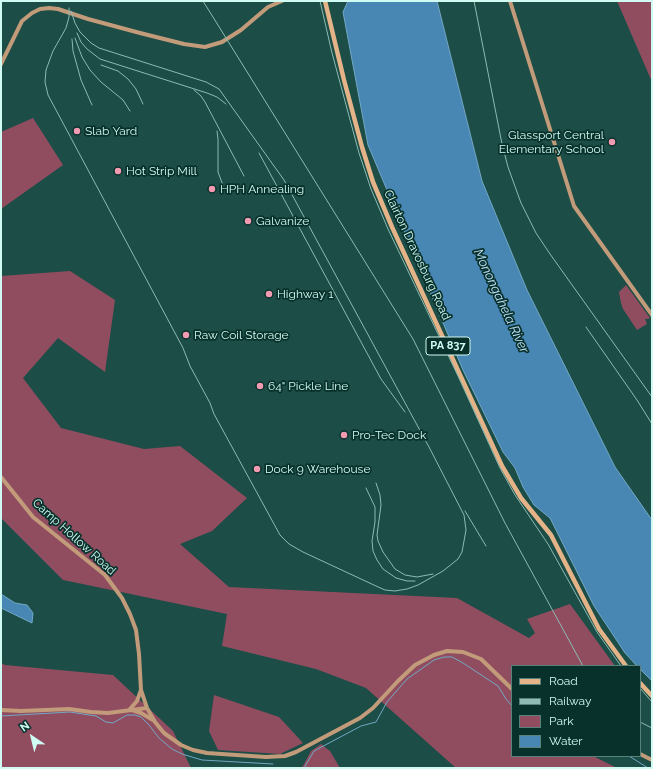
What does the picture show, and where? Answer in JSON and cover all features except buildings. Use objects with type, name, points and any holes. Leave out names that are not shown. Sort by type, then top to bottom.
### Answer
[{"type":"main road","points":[[1,64],[22,21],[40,9],[58,9],[140,33],[184,44],[205,47],[222,42],[241,30],[268,7],[282,1]]},
{"type":"main road","name":"Clairton Dravosburg Road","points":[[325,1],[362,146],[373,182],[392,227],[502,466],[521,498],[551,535],[599,629],[625,665]]},
{"type":"main road","points":[[510,1],[574,206],[652,315]]},
{"type":"main road","name":"Camp Hollow Road","points":[[1,477],[33,516],[105,575],[122,598],[136,630],[141,690],[147,708],[155,722]]},
{"type":"main road","points":[[130,710],[141,713],[155,722],[172,740],[193,750],[207,753],[275,757],[296,752],[360,718],[373,708],[415,665],[441,653],[455,651],[463,652],[476,657],[488,664],[511,687]]},
{"type":"main road","points":[[641,683],[652,696]]},
{"type":"main road","points":[[130,710],[137,701],[141,690]]},
{"type":"main road","points":[[1,710],[28,711],[69,709],[108,713],[147,708]]},
{"type":"main road","points":[[641,754],[652,760]]},
{"type":"green space","points":[[617,1],[652,1],[652,82]]},
{"type":"green space","points":[[33,118],[63,165],[1,209],[1,132]]},
{"type":"green space","points":[[70,271],[115,300],[105,372],[58,338],[23,378],[61,428],[144,449],[180,446],[247,498],[212,531],[180,544],[229,587],[457,598],[529,638],[535,633],[527,619],[570,604],[614,665],[511,665],[511,757],[595,757],[617,768],[456,768],[366,688],[316,669],[222,646],[227,614],[63,580],[1,518],[1,276]]},
{"type":"green space","points":[[626,285],[650,318],[645,319],[647,324],[637,330],[623,309],[621,303],[619,292]]},
{"type":"green space","points":[[1,663],[5,665],[113,675],[173,731],[191,768],[1,768]]},
{"type":"green space","points":[[214,695],[279,717],[303,743],[280,754],[218,750],[209,731]]},
{"type":"green space","points":[[321,744],[330,751],[340,768],[300,768],[303,766],[311,751]]},
{"type":"water","name":"Monongahela River","points":[[348,1],[437,1],[482,181],[527,290],[615,467],[652,520],[652,681],[641,670],[641,665],[636,665],[625,653],[594,606],[550,518],[534,505],[523,487],[515,468],[503,452],[463,370],[368,145],[343,12]]},
{"type":"water","points":[[1,594],[15,603],[27,605],[33,613],[32,623],[1,608]]},
{"type":"waterway","points":[[304,768],[314,751],[361,726],[376,722],[387,702],[407,679],[434,660],[444,657],[452,657],[463,663],[498,686],[511,705]]},
{"type":"waterway","points":[[1,716],[70,712],[96,716],[106,722],[113,723],[127,715],[135,715],[141,717],[159,738],[172,749],[182,754],[202,760],[273,764]]},
{"type":"waterway","points":[[631,757],[648,768]]},
{"type":"railway","points":[[203,1],[413,339],[505,523],[582,665]]},
{"type":"railway","points":[[320,1],[332,53],[359,153],[371,189],[388,229],[500,468],[515,495],[548,544],[597,632],[620,665]]},
{"type":"railway","points":[[474,1],[502,144],[508,167],[521,203],[536,233],[550,254],[652,397]]},
{"type":"railway","points":[[69,8],[69,17],[66,28],[53,51],[46,70],[45,82],[48,95],[183,348],[190,366],[210,403],[214,414],[280,535],[289,544],[303,552],[385,590],[395,591],[407,589],[418,585],[443,571],[458,559],[462,552],[466,530],[464,515],[429,447],[284,180],[219,89],[206,82],[99,48],[91,43],[80,32],[71,11]]},
{"type":"railway","points":[[77,33],[81,42],[87,49],[100,59],[207,93],[217,97],[226,104]]},
{"type":"railway","points":[[75,38],[82,57],[90,70],[101,82],[123,100],[130,111]]},
{"type":"railway","points":[[72,39],[73,51],[81,80],[92,105]]},
{"type":"railway","points":[[101,65],[118,71],[128,79],[136,89],[143,104]]},
{"type":"railway","points":[[194,90],[205,102],[244,176]]},
{"type":"railway","points":[[217,131],[218,172],[224,188]]},
{"type":"railway","points":[[259,153],[381,379],[405,412]]},
{"type":"railway","points":[[586,327],[652,424]]},
{"type":"railway","points":[[376,483],[380,495],[381,505],[377,535],[383,552],[395,569],[405,575],[417,577],[433,574]]},
{"type":"railway","points":[[366,488],[375,507],[375,522],[372,541],[373,551],[377,560],[383,569],[396,578],[407,581],[415,581]]},
{"type":"railway","points":[[465,511],[486,546]]},
{"type":"railway","points":[[641,689],[652,702]]},
{"type":"railway","points":[[641,722],[652,728]]},
{"type":"place","name":"Slab Yard","points":[[77,131]]},
{"type":"place","name":"Glassport Central Elementary School","points":[[612,142]]},
{"type":"place","name":"Hot Strip Mill","points":[[118,171]]},
{"type":"place","name":"HPH Annealing","points":[[212,189]]},
{"type":"place","name":"Galvanize","points":[[248,221]]},
{"type":"place","name":"Highway 1","points":[[269,294]]},
{"type":"place","name":"Raw Coil Storage","points":[[186,335]]},
{"type":"place","name":"64\" Pickle Line","points":[[260,386]]},
{"type":"place","name":"Pro-Tec Dock","points":[[344,435]]},
{"type":"place","name":"Dock 9 Warehouse","points":[[257,469]]}]
